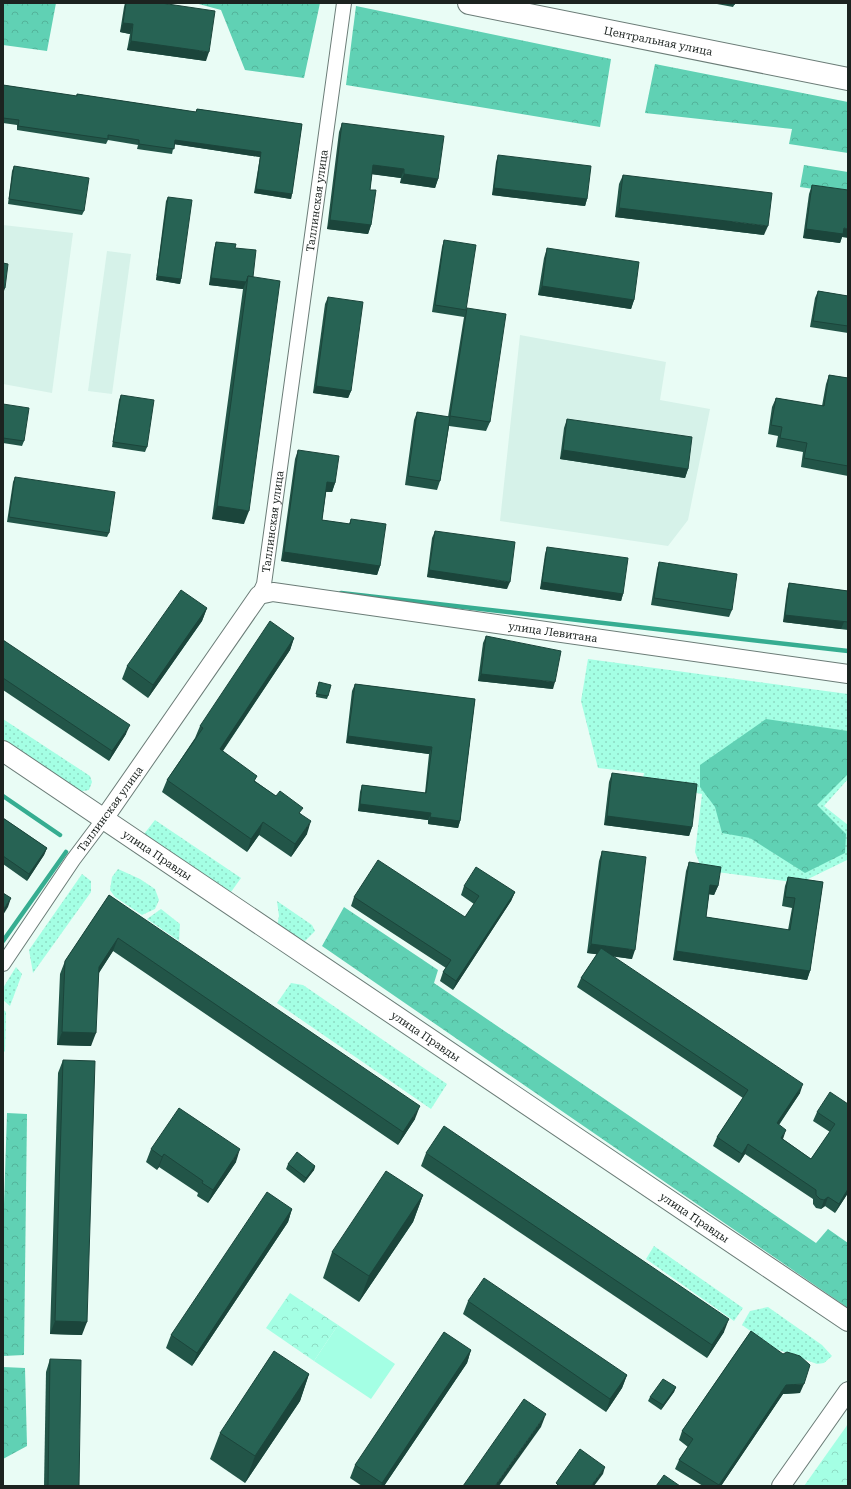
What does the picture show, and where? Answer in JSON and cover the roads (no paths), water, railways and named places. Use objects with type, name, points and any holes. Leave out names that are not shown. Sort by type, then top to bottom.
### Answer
[{"type":"main road","name":"Центральная улица","points":[[469,3],[848,79]]},
{"type":"main road","name":"улица Правды","points":[[3,751],[103,820],[848,1321]]},
{"type":"street","name":"Таллинская улица","points":[[3,964],[73,860],[103,820],[259,595],[264,584],[344,3]]},
{"type":"street","name":"улица Левитана","points":[[259,595],[272,592],[280,593],[848,674]]},
{"type":"street","points":[[782,1486],[848,1391]]},
{"type":"waterway","points":[[341,593],[848,651]]},
{"type":"waterway","points":[[3,796],[60,835]]},
{"type":"waterway","points":[[3,941],[66,852]]}]
